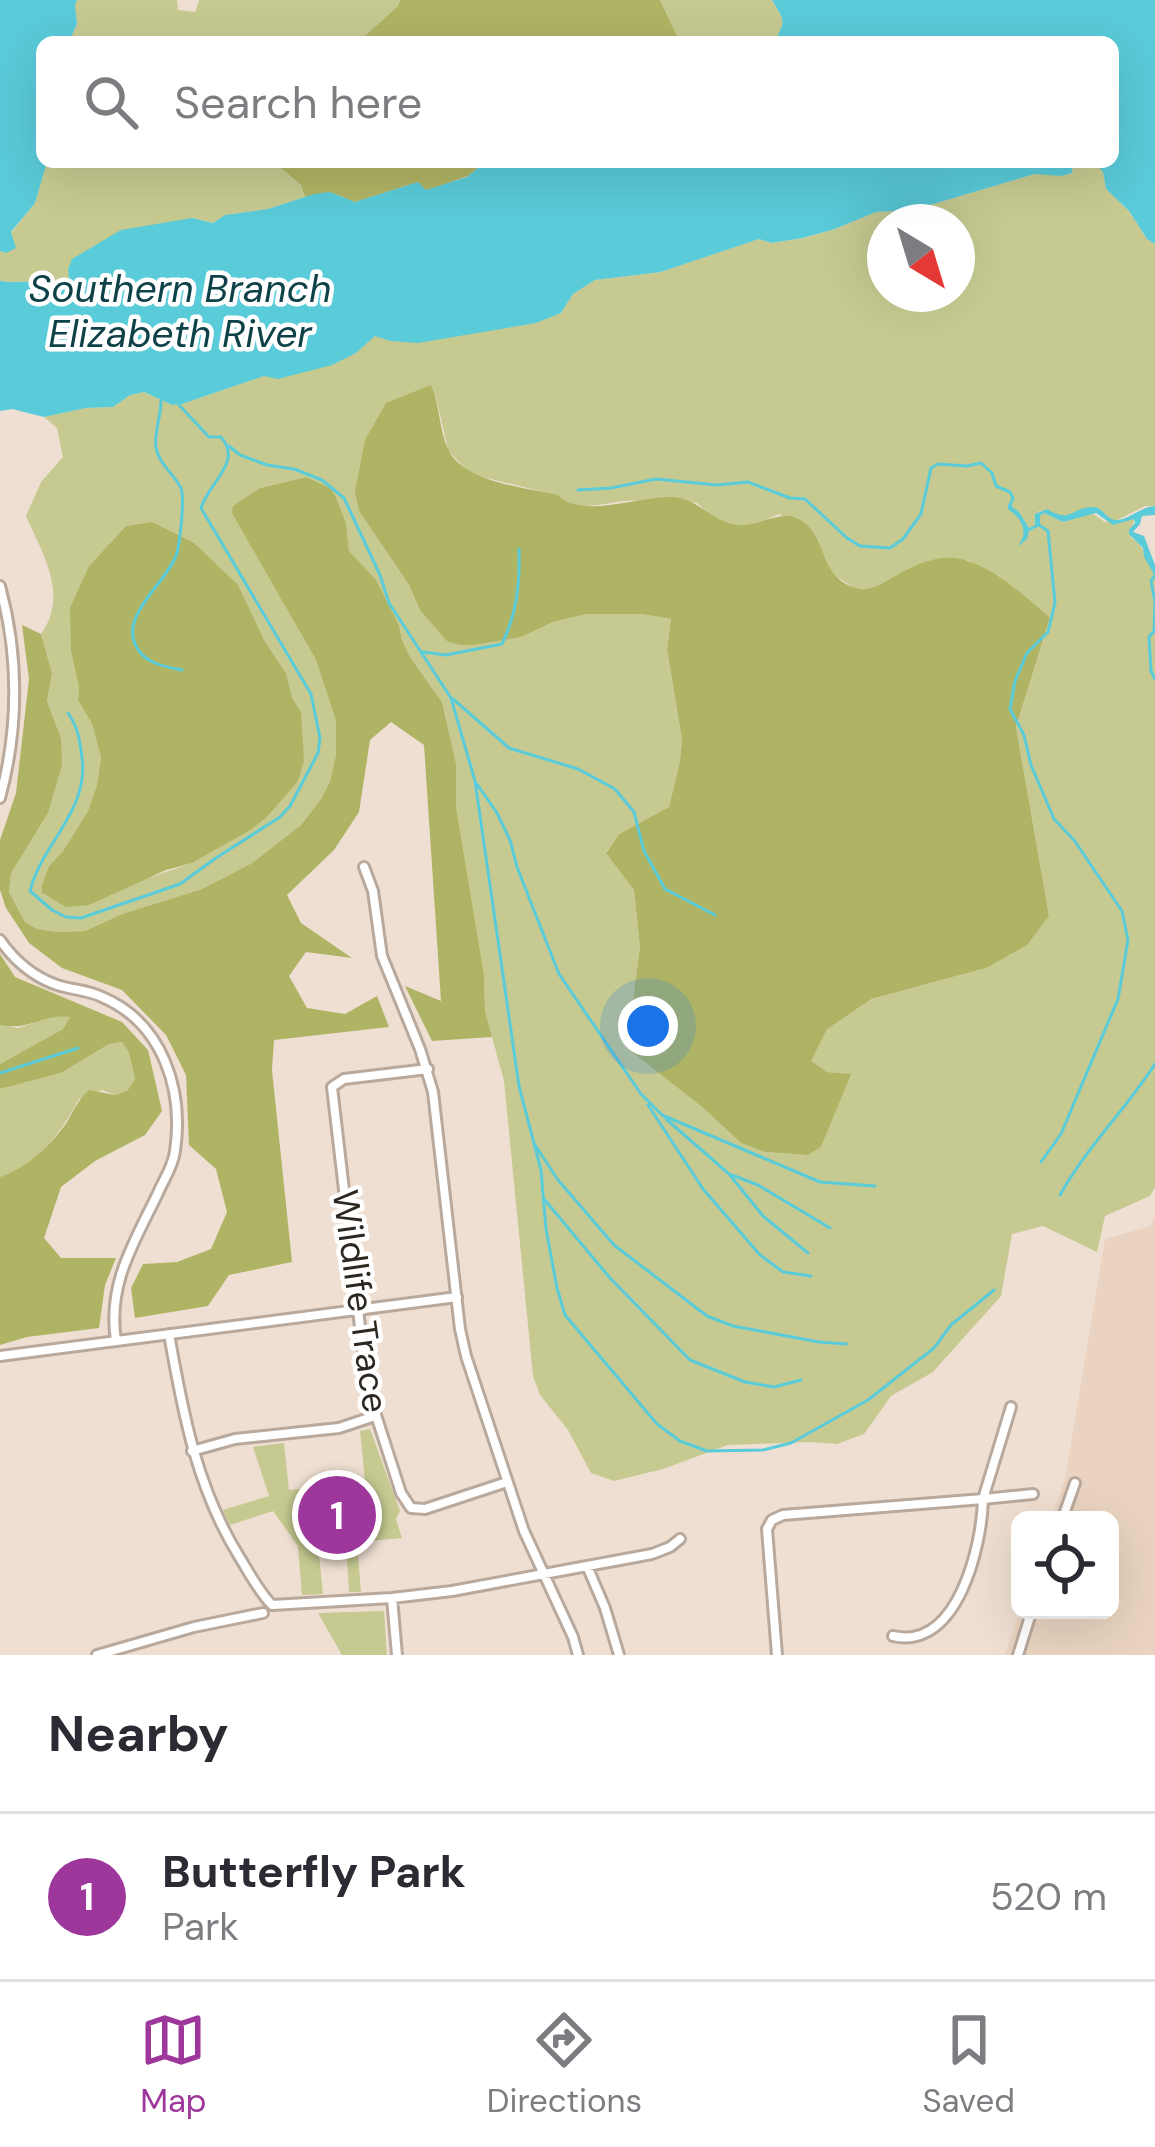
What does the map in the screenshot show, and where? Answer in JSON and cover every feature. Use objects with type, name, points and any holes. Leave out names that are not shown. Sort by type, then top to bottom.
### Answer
[{"type":"street","points":[[0,586],[13,660],[14,709],[0,798]]},
{"type":"street","points":[[364,867],[374,891],[382,956],[433,1092],[466,1356],[524,1532],[578,1655]]},
{"type":"street","points":[[0,940],[34,973],[108,999],[132,1016],[161,1053],[174,1084],[175,1150],[116,1288],[116,1341]]},
{"type":"street","name":"Wildlife Trace","points":[[428,1069],[344,1079],[332,1087],[368,1387],[403,1498],[411,1508],[425,1509],[507,1482]]},
{"type":"street","points":[[0,1356],[457,1297]]},
{"type":"street","points":[[169,1334],[182,1409],[217,1518],[269,1604],[452,1591],[652,1554],[680,1539]]},
{"type":"street","points":[[893,1636],[913,1637],[928,1631],[954,1604],[974,1562],[983,1499],[1011,1407]]},
{"type":"street","points":[[193,1451],[235,1439],[339,1428],[375,1415]]},
{"type":"street","points":[[1065,1511],[1075,1483]]},
{"type":"street","points":[[777,1655],[767,1529],[772,1520],[783,1515],[1033,1494]]},
{"type":"street","points":[[587,1566],[619,1655]]},
{"type":"street","points":[[392,1598],[397,1655]]},
{"type":"street","points":[[97,1655],[262,1613]]},
{"type":"street","points":[[1018,1655],[1029,1619]]},
{"type":"shaded area","points":[[1155,1214],[1155,1655],[1005,1655],[1017,1619],[1119,1619],[1119,1511],[1054,1511],[1065,1480],[1105,1239],[1150,1226]]},
{"type":"green space","points":[[77,0],[177,0],[178,10],[195,12],[199,0],[400,0],[365,36],[72,36],[77,24]]},
{"type":"green space","points":[[400,0],[660,0],[677,36],[365,36]]},
{"type":"green space","points":[[660,0],[772,0],[782,18],[777,36],[677,36]]},
{"type":"green space","points":[[45,168],[281,168],[301,185],[305,197],[226,215],[213,223],[192,218],[65,283],[0,281],[0,251],[6,253],[11,233],[35,203]]},
{"type":"green space","points":[[281,168],[478,168],[431,189],[425,190],[418,182],[355,202],[330,192],[305,197],[301,185]]},
{"type":"green space","points":[[1101,168],[1106,189],[1155,244],[1155,506],[1117,520],[1091,507],[1069,517],[1039,511],[1035,526],[1029,528],[1019,512],[1024,539],[1040,526],[1044,513],[1063,522],[1092,513],[1105,522],[1134,519],[1131,538],[1155,576],[1155,1187],[1150,1196],[1105,1216],[1097,1252],[1043,1226],[1012,1234],[1001,1296],[933,1372],[891,1396],[864,1434],[837,1444],[728,1445],[614,1481],[591,1473],[568,1430],[540,1395],[533,1376],[504,1081],[485,1011],[484,974],[456,806],[456,763],[442,702],[410,657],[376,581],[349,551],[346,523],[329,488],[305,477],[260,488],[233,507],[316,660],[336,721],[336,755],[321,799],[301,825],[252,863],[202,889],[85,931],[37,929],[25,922],[9,892],[11,872],[48,813],[61,738],[47,701],[52,673],[41,634],[53,605],[53,590],[46,560],[26,516],[41,482],[63,457],[57,428],[44,417],[113,407],[144,392],[172,405],[182,404],[264,376],[356,353],[375,335],[390,341],[561,313],[573,294],[595,280],[661,272],[759,239],[772,243],[804,238],[867,216],[867,312],[975,312],[975,204],[933,204],[1035,174]],"holes":[[[436,397],[448,450],[470,474],[557,495],[581,506],[634,501],[697,503],[735,525],[779,514],[816,538],[834,575],[856,589],[871,589],[968,560],[1016,589],[1050,619],[1016,727],[1049,916],[986,968],[873,999],[826,1029],[810,1061],[827,1072],[849,1074],[821,1147],[808,1155],[765,1152],[741,1143],[701,1106],[631,1014],[640,947],[634,890],[606,852],[619,834],[669,807],[682,740],[667,649],[671,619],[586,614],[520,637],[475,645],[420,610],[409,585],[359,511]],[[152,522],[264,640],[286,673],[291,698],[301,712],[298,780],[267,817],[192,863],[66,906],[43,894],[49,866],[88,811],[101,757],[92,724],[78,700],[89,566],[126,526]]]},
{"type":"green space","points":[[431,385],[448,449],[481,476],[558,495],[581,506],[673,497],[739,525],[790,516],[814,533],[836,576],[856,588],[874,587],[927,561],[955,558],[1000,577],[1050,618],[1016,727],[1049,916],[1027,945],[986,968],[872,999],[827,1029],[811,1061],[827,1072],[851,1074],[821,1147],[808,1155],[765,1152],[741,1143],[631,1051],[640,947],[634,890],[606,853],[619,834],[669,807],[682,740],[667,649],[671,619],[586,614],[521,637],[475,645],[447,641],[420,610],[409,585],[359,511],[355,491],[365,440],[386,403]]},
{"type":"green space","points":[[306,477],[334,493],[346,523],[349,551],[376,580],[410,657],[442,702],[456,763],[456,806],[492,1037],[432,1041],[405,986],[441,1001],[424,745],[391,722],[370,740],[359,812],[334,850],[287,895],[301,923],[352,958],[306,952],[289,976],[307,1008],[345,1014],[377,996],[389,1027],[274,1040],[272,1070],[292,1262],[229,1275],[208,1306],[135,1318],[131,1288],[143,1264],[177,1262],[211,1249],[227,1212],[216,1169],[189,1145],[186,1075],[166,1035],[122,990],[62,968],[29,943],[6,908],[0,890],[0,840],[16,793],[29,679],[22,625],[41,634],[52,673],[47,701],[61,738],[62,765],[48,813],[11,873],[9,892],[25,922],[57,932],[85,931],[202,889],[252,863],[301,825],[321,799],[336,755],[336,721],[316,660],[232,513],[233,506],[260,488]]},
{"type":"green space","points":[[152,522],[194,543],[238,585],[286,673],[301,712],[304,761],[298,781],[251,830],[192,863],[89,905],[66,907],[42,893],[41,887],[49,866],[88,811],[101,757],[92,724],[78,700],[70,608],[89,566],[126,526]]},
{"type":"green space","points":[[0,954],[15,977],[122,1022],[148,1050],[162,1111],[145,1135],[95,1161],[61,1187],[44,1238],[61,1258],[116,1258],[105,1285],[99,1328],[0,1345],[0,1177],[46,1147],[89,1090],[115,1095],[127,1091],[135,1079],[122,1042],[109,1044],[61,1073],[0,1089],[0,1064],[63,1029],[70,1017],[0,1025]]},
{"type":"green space","points":[[57,1015],[70,1017],[63,1029],[0,1064],[0,1025],[18,1028]]},
{"type":"green space","points":[[122,1042],[135,1079],[127,1091],[115,1095],[102,1090],[79,1099],[47,1146],[26,1165],[0,1177],[0,1089],[61,1073],[109,1044]]},
{"type":"green space","points":[[370,1429],[400,1511],[396,1519],[402,1538],[357,1542],[361,1592],[349,1592],[346,1543],[318,1545],[323,1594],[302,1595],[298,1546],[273,1511],[230,1525],[223,1510],[269,1496],[253,1447],[284,1443],[289,1490],[365,1481],[360,1431]]},
{"type":"green space","points":[[384,1611],[387,1655],[342,1655],[318,1613]]},
{"type":"water","name":"Southern Branch Elizabeth River","points":[[0,0],[77,0],[72,36],[36,36],[36,168],[45,168],[35,203],[11,232],[16,248],[0,251]]},
{"type":"water","points":[[772,0],[1155,0],[1155,244],[1106,189],[1100,168],[1119,168],[1119,36],[778,36],[780,13]]},
{"type":"water","name":"Southern Branch Elizabeth River","points":[[478,168],[1072,168],[1072,173],[1061,176],[1035,174],[933,204],[867,204],[867,216],[803,238],[772,243],[759,239],[661,272],[595,280],[573,294],[561,313],[536,323],[418,343],[375,336],[332,365],[278,379],[264,376],[182,404],[172,405],[144,392],[113,407],[44,417],[12,409],[0,411],[0,281],[65,283],[72,259],[121,230],[192,218],[213,223],[225,215],[268,209],[314,194],[330,192],[355,202],[418,182],[426,190],[467,177]]},
{"type":"water","points":[[1008,504],[1029,528],[1035,525],[1035,514],[1047,509],[1067,515],[1093,507],[1118,520],[1155,506],[1155,515],[1142,516],[1133,532],[1144,536],[1155,576],[1143,548],[1129,534],[1134,519],[1113,525],[1096,513],[1063,522],[1044,513],[1040,526],[1029,531],[1017,547],[1023,526]]},
{"type":"waterway","points":[[161,401],[156,447],[181,488],[181,530],[177,553],[140,609],[132,633],[143,656],[182,670]]},
{"type":"waterway","points":[[68,713],[82,758],[79,794],[30,891],[66,917],[81,918],[180,884],[280,817],[318,753],[320,738],[311,694],[201,508],[226,464],[227,446],[221,437],[209,437],[179,405]]},
{"type":"waterway","points":[[229,446],[267,465],[322,480],[344,498],[389,603],[451,698],[475,781],[519,1086],[541,1170],[557,1288],[565,1315],[657,1424],[680,1441],[707,1451],[763,1450],[791,1443],[868,1400],[934,1348],[951,1325],[994,1290]]},
{"type":"waterway","points":[[578,490],[656,479],[717,485],[748,482],[805,499],[860,546],[890,548],[921,514],[931,468],[981,463],[992,473],[996,486],[1010,492],[1013,511]]},
{"type":"waterway","points":[[1039,525],[1048,531],[1055,603],[1048,632],[1027,653],[1015,681],[1010,709],[1054,819],[1074,840],[1122,911],[1128,940],[1118,999],[1061,1134],[1041,1162]]},
{"type":"waterway","points":[[423,652],[446,655],[502,644],[516,598],[519,549]]},
{"type":"waterway","points":[[1155,575],[1151,581],[1154,631],[1149,637],[1155,679]]},
{"type":"waterway","points":[[453,699],[509,748],[578,769],[615,789],[634,812],[644,851],[665,889],[715,915]]},
{"type":"waterway","points":[[477,784],[510,840],[559,974],[641,1094],[662,1115],[820,1182],[875,1186]]},
{"type":"waterway","points":[[0,1073],[78,1048]]},
{"type":"waterway","points":[[1060,1195],[1155,1064]]},
{"type":"waterway","points":[[648,1105],[703,1189],[760,1255],[783,1272],[811,1276]]},
{"type":"waterway","points":[[666,1119],[729,1174],[763,1216],[808,1253]]},
{"type":"waterway","points":[[535,1145],[558,1180],[614,1245],[707,1316],[733,1326],[847,1344]]},
{"type":"waterway","points":[[732,1175],[830,1228]]},
{"type":"waterway","points":[[544,1199],[610,1278],[690,1360],[745,1382],[774,1387],[801,1380]]},
{"type":"place","name":"Butterfly Park","points":[[337,1515]]}]
